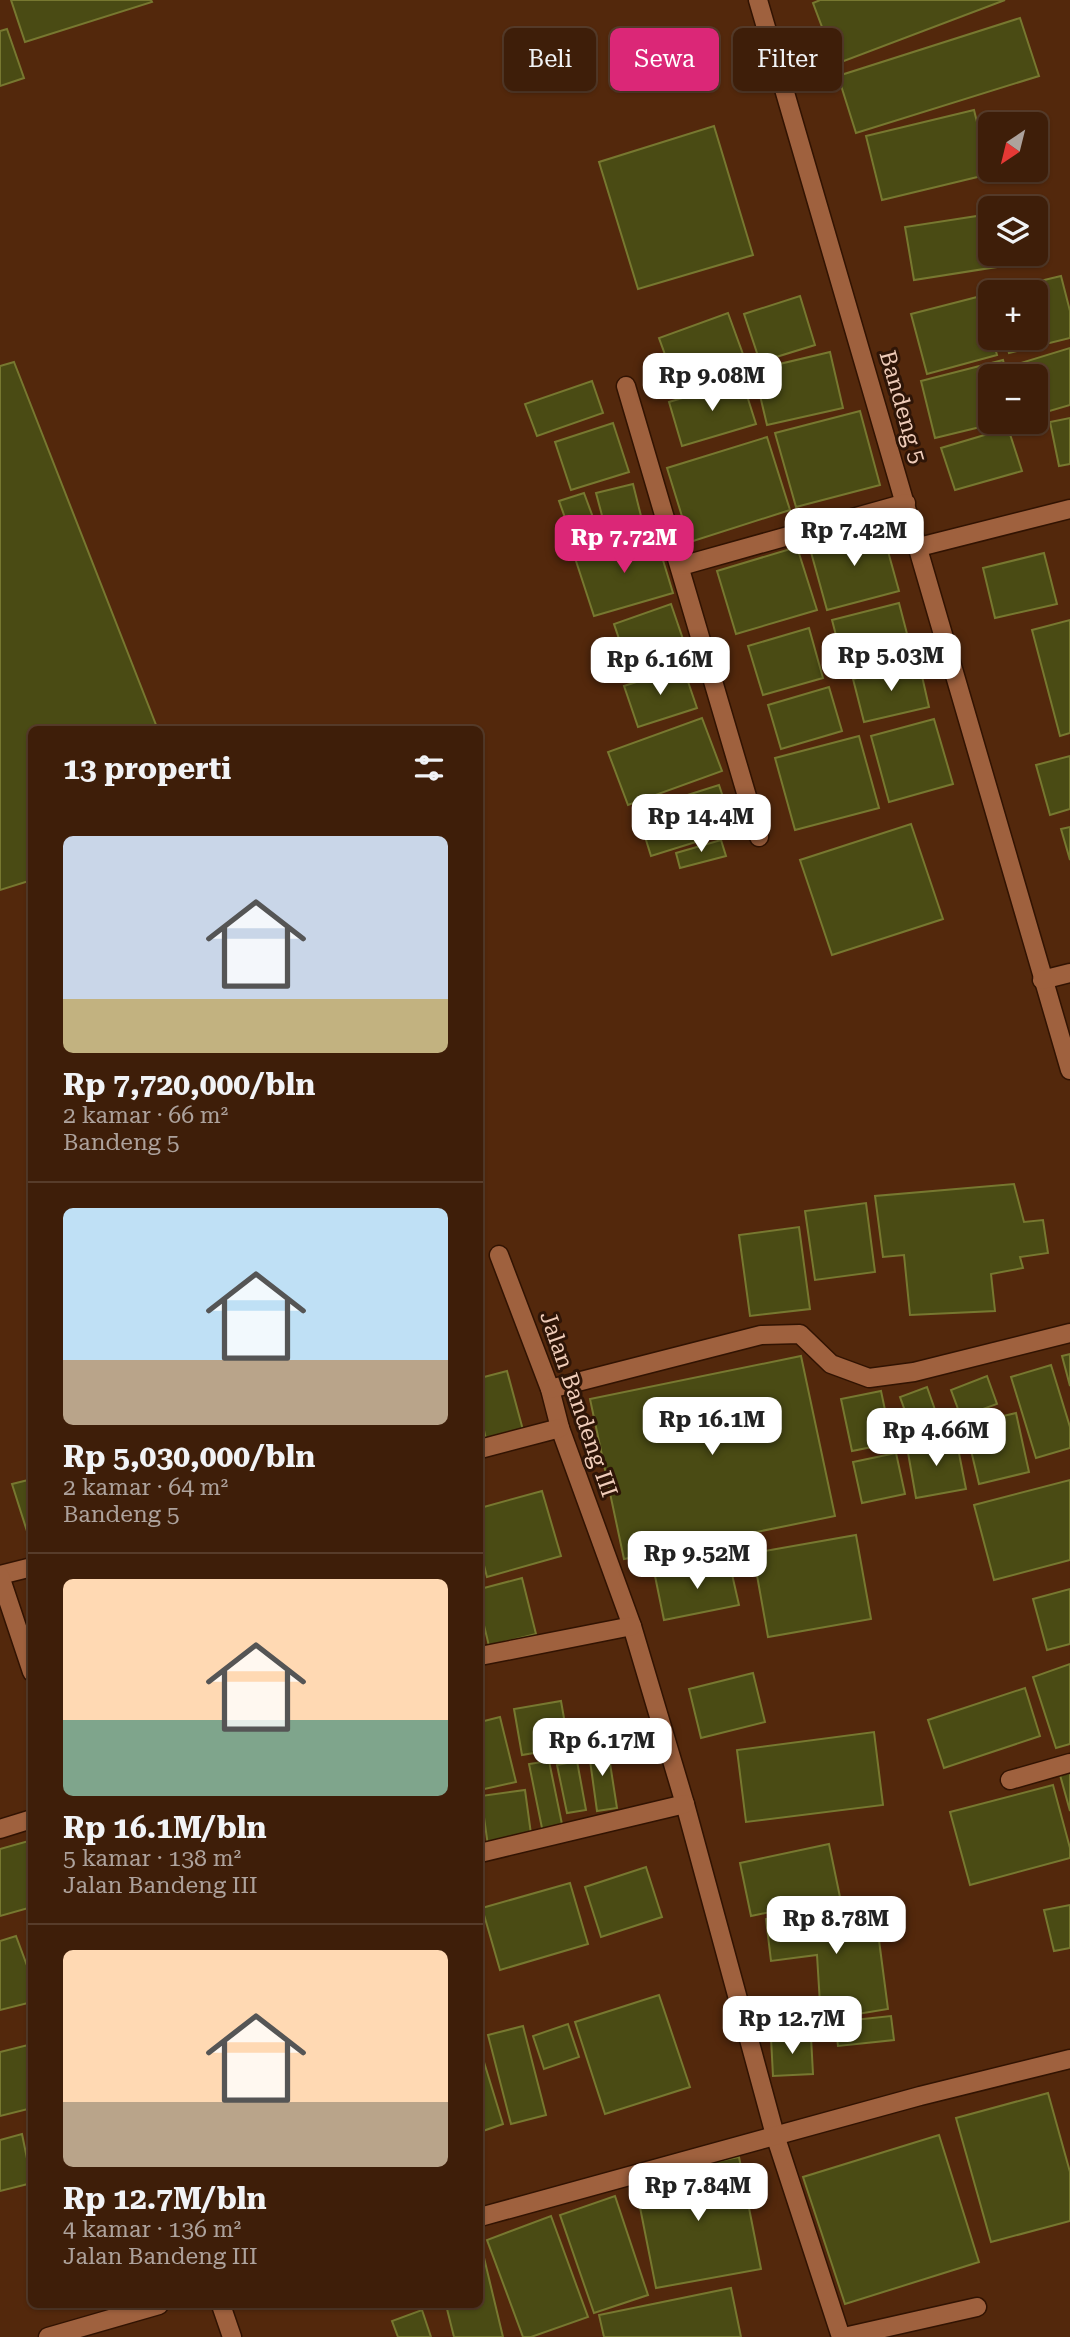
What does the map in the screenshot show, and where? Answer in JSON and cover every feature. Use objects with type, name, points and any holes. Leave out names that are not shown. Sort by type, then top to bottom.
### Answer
[{"type":"street","name":"Bandeng 5","points":[[758,0],[1070,1070]]},
{"type":"street","points":[[626,386],[759,837]]},
{"type":"street","points":[[681,566],[906,503]]},
{"type":"street","points":[[919,547],[1070,509]]},
{"type":"street","points":[[1042,980],[1070,973]]},
{"type":"street","name":"Jalan Bandeng III","points":[[499,1255],[550,1389],[560,1428],[632,1626],[685,1804],[775,2135],[843,2337]]},
{"type":"street","points":[[550,1389],[783,1332],[800,1334],[831,1364],[869,1378],[914,1372],[1070,1333]]},
{"type":"street","points":[[483,1448],[560,1428]]},
{"type":"street","points":[[28,1568],[0,1575],[28,1660]]},
{"type":"street","points":[[483,1655],[632,1626]]},
{"type":"street","points":[[1010,1780],[1070,1763]]},
{"type":"street","points":[[483,1852],[685,1804]]},
{"type":"street","points":[[0,1829],[28,1820]]},
{"type":"street","points":[[483,2216],[775,2135],[1069,2062]]},
{"type":"street","points":[[843,2337],[977,2307]]},
{"type":"street","points":[[48,2337],[149,2308]]},
{"type":"street","points":[[222,2308],[232,2337]]},
{"type":"building","points":[[11,0],[151,0],[152,2],[25,42]]},
{"type":"building","points":[[820,0],[1005,0],[842,62],[842,28],[822,28],[813,3]]},
{"type":"building","points":[[1020,18],[1039,76],[856,133],[842,89],[842,75]]},
{"type":"building","points":[[7,29],[24,78],[0,86],[0,31]]},
{"type":"building","points":[[974,110],[978,126],[978,177],[882,200],[866,136]]},
{"type":"building","points":[[714,126],[753,255],[638,289],[599,162]]},
{"type":"building","points":[[978,216],[978,266],[1003,266],[914,280],[905,227]]},
{"type":"building","points":[[1061,276],[1070,311],[1070,338],[1048,343],[1048,280],[1044,280]]},
{"type":"building","points":[[800,296],[815,345],[760,362],[744,314]]},
{"type":"building","points":[[978,297],[978,350],[996,350],[997,355],[927,374],[911,314]]},
{"type":"building","points":[[728,313],[748,368],[679,393],[659,338]]},
{"type":"building","points":[[1070,348],[1070,405],[1048,411],[1048,364],[1018,364]]},
{"type":"building","points":[[830,352],[843,408],[767,425],[754,370]]},
{"type":"building","points":[[1003,360],[1004,364],[987,364]]},
{"type":"building","points":[[14,362],[156,726],[28,726],[28,881],[0,890],[0,366]]},
{"type":"building","points":[[978,366],[978,428],[935,438],[921,381]]},
{"type":"building","points":[[742,380],[756,424],[682,446],[669,402]]},
{"type":"building","points":[[592,381],[603,413],[537,436],[525,404]]},
{"type":"building","points":[[860,411],[880,485],[796,507],[775,433]]},
{"type":"building","points":[[1070,418],[1070,464],[1059,466],[1050,422]]},
{"type":"building","points":[[613,423],[629,472],[571,490],[555,442]]},
{"type":"building","points":[[988,434],[1010,434],[1022,471],[955,490],[941,448]]},
{"type":"building","points":[[767,437],[790,510],[690,542],[667,468]]},
{"type":"building","points":[[633,484],[644,528],[608,538],[596,493]]},
{"type":"building","points":[[584,493],[598,531],[573,540],[559,501]]},
{"type":"building","points":[[881,526],[899,591],[827,610],[809,545]]},
{"type":"building","points":[[655,534],[673,593],[594,616],[575,558]]},
{"type":"building","points":[[797,547],[817,610],[736,634],[717,571]]},
{"type":"building","points":[[1044,553],[1057,604],[995,618],[983,568]]},
{"type":"building","points":[[899,603],[912,653],[845,670],[832,620]]},
{"type":"building","points":[[671,604],[687,651],[630,671],[614,624]]},
{"type":"building","points":[[1070,620],[1070,733],[1060,736],[1032,630]]},
{"type":"building","points":[[809,628],[823,678],[763,695],[748,646]]},
{"type":"building","points":[[919,663],[929,707],[864,722],[853,679]]},
{"type":"building","points":[[683,667],[697,708],[638,727],[624,686]]},
{"type":"building","points":[[829,687],[842,731],[781,749],[768,705]]},
{"type":"building","points":[[702,718],[722,771],[628,805],[608,752]]},
{"type":"building","points":[[934,719],[953,784],[889,802],[871,736]]},
{"type":"building","points":[[859,736],[879,808],[795,830],[775,758]]},
{"type":"building","points":[[1070,756],[1070,809],[1050,815],[1036,765]]},
{"type":"building","points":[[719,785],[734,830],[651,856],[637,811]]},
{"type":"building","points":[[911,824],[943,919],[832,955],[800,860]]},
{"type":"building","points":[[1070,827],[1070,860],[1061,829]]},
{"type":"building","points":[[721,840],[726,856],[680,868],[676,853]]},
{"type":"building","points":[[1014,1184],[1024,1222],[1043,1220],[1048,1253],[1020,1257],[1023,1268],[991,1274],[995,1311],[910,1315],[904,1255],[883,1257],[875,1196]]},
{"type":"building","points":[[866,1203],[875,1272],[815,1280],[805,1211]]},
{"type":"building","points":[[799,1227],[810,1309],[750,1316],[739,1235]]},
{"type":"building","points":[[1070,1354],[1070,1386],[1062,1356]]},
{"type":"building","points":[[801,1356],[835,1516],[624,1559],[590,1399]]},
{"type":"building","points":[[1051,1365],[1070,1427],[1070,1448],[1036,1458],[1011,1377]]},
{"type":"building","points":[[507,1371],[523,1430],[486,1439],[483,1426],[483,1377]]},
{"type":"building","points":[[987,1376],[997,1404],[961,1417],[951,1390]]},
{"type":"building","points":[[927,1387],[939,1421],[912,1430],[900,1397]]},
{"type":"building","points":[[881,1391],[892,1443],[852,1451],[841,1399]]},
{"type":"building","points":[[1016,1413],[1029,1472],[979,1484],[965,1425]]},
{"type":"building","points":[[956,1438],[966,1489],[916,1498],[907,1447]]},
{"type":"building","points":[[896,1453],[905,1494],[862,1503],[853,1462]]},
{"type":"building","points":[[28,1480],[28,1534],[12,1484]]},
{"type":"building","points":[[1070,1480],[1070,1560],[994,1580],[974,1505]]},
{"type":"building","points":[[542,1491],[561,1556],[487,1577],[483,1562],[483,1507]]},
{"type":"building","points":[[856,1535],[871,1619],[768,1637],[753,1553]]},
{"type":"building","points":[[729,1561],[739,1605],[664,1620],[655,1576]]},
{"type":"building","points":[[522,1578],[536,1634],[489,1646],[483,1621],[483,1588]]},
{"type":"building","points":[[1070,1589],[1070,1644],[1047,1650],[1033,1599]]},
{"type":"building","points":[[1070,1664],[1070,1744],[1056,1748],[1033,1677]]},
{"type":"building","points":[[753,1673],[765,1722],[701,1738],[689,1689]]},
{"type":"building","points":[[1025,1688],[1040,1736],[944,1768],[928,1720]]},
{"type":"building","points":[[561,1701],[569,1747],[522,1755],[514,1709]]},
{"type":"building","points":[[500,1717],[516,1782],[483,1789],[483,1721]]},
{"type":"building","points":[[874,1732],[883,1805],[746,1822],[737,1750]]},
{"type":"building","points":[[607,1744],[617,1808],[597,1811],[588,1746]]},
{"type":"building","points":[[549,1761],[563,1829],[543,1833],[529,1764]]},
{"type":"building","points":[[577,1761],[586,1810],[567,1813],[557,1765]]},
{"type":"building","points":[[1070,1773],[1070,1811],[1060,1775]]},
{"type":"building","points":[[1053,1785],[1070,1848],[1070,1858],[970,1885],[950,1812]]},
{"type":"building","points":[[525,1790],[532,1841],[488,1846],[483,1796]]},
{"type":"building","points":[[28,1841],[28,1908],[0,1916],[0,1849]]},
{"type":"building","points":[[829,1844],[840,1897],[751,1916],[740,1863]]},
{"type":"building","points":[[646,1867],[662,1917],[601,1937],[585,1887]]},
{"type":"building","points":[[570,1883],[588,1944],[500,1970],[483,1908]]},
{"type":"building","points":[[874,1902],[888,2009],[821,2020],[817,1955],[771,1961],[766,1919]]},
{"type":"building","points":[[1070,1905],[1070,1948],[1054,1951],[1044,1910]]},
{"type":"building","points":[[16,1936],[28,1968],[28,2003],[0,2010],[0,1941]]},
{"type":"building","points":[[659,1995],[690,2087],[605,2114],[575,2022]]},
{"type":"building","points":[[891,2016],[894,2040],[838,2046],[835,2022]]},
{"type":"building","points":[[568,2024],[579,2057],[544,2069],[533,2036]]},
{"type":"building","points":[[523,2026],[546,2115],[511,2124],[488,2035]]},
{"type":"building","points":[[811,2037],[813,2074],[773,2076],[771,2038]]},
{"type":"building","points":[[28,2045],[28,2109],[0,2116],[0,2052]]},
{"type":"building","points":[[483,2059],[503,2124],[483,2131]]},
{"type":"building","points":[[1048,2093],[1070,2172],[1070,2221],[991,2242],[956,2118]]},
{"type":"building","points":[[22,2134],[28,2163],[28,2184],[0,2191],[0,2140]]},
{"type":"building","points":[[939,2135],[979,2262],[845,2304],[803,2177]]},
{"type":"building","points":[[739,2157],[761,2269],[656,2288],[634,2177]]},
{"type":"building","points":[[615,2196],[648,2295],[594,2313],[560,2215]]},
{"type":"building","points":[[551,2216],[588,2317],[531,2337],[523,2337],[487,2240]]},
{"type":"building","points":[[483,2254],[503,2337],[454,2337],[447,2308],[483,2308]]},
{"type":"building","points":[[731,2288],[741,2337],[604,2337],[599,2315]]},
{"type":"building","points":[[422,2310],[431,2337],[398,2337],[392,2321]]}]
